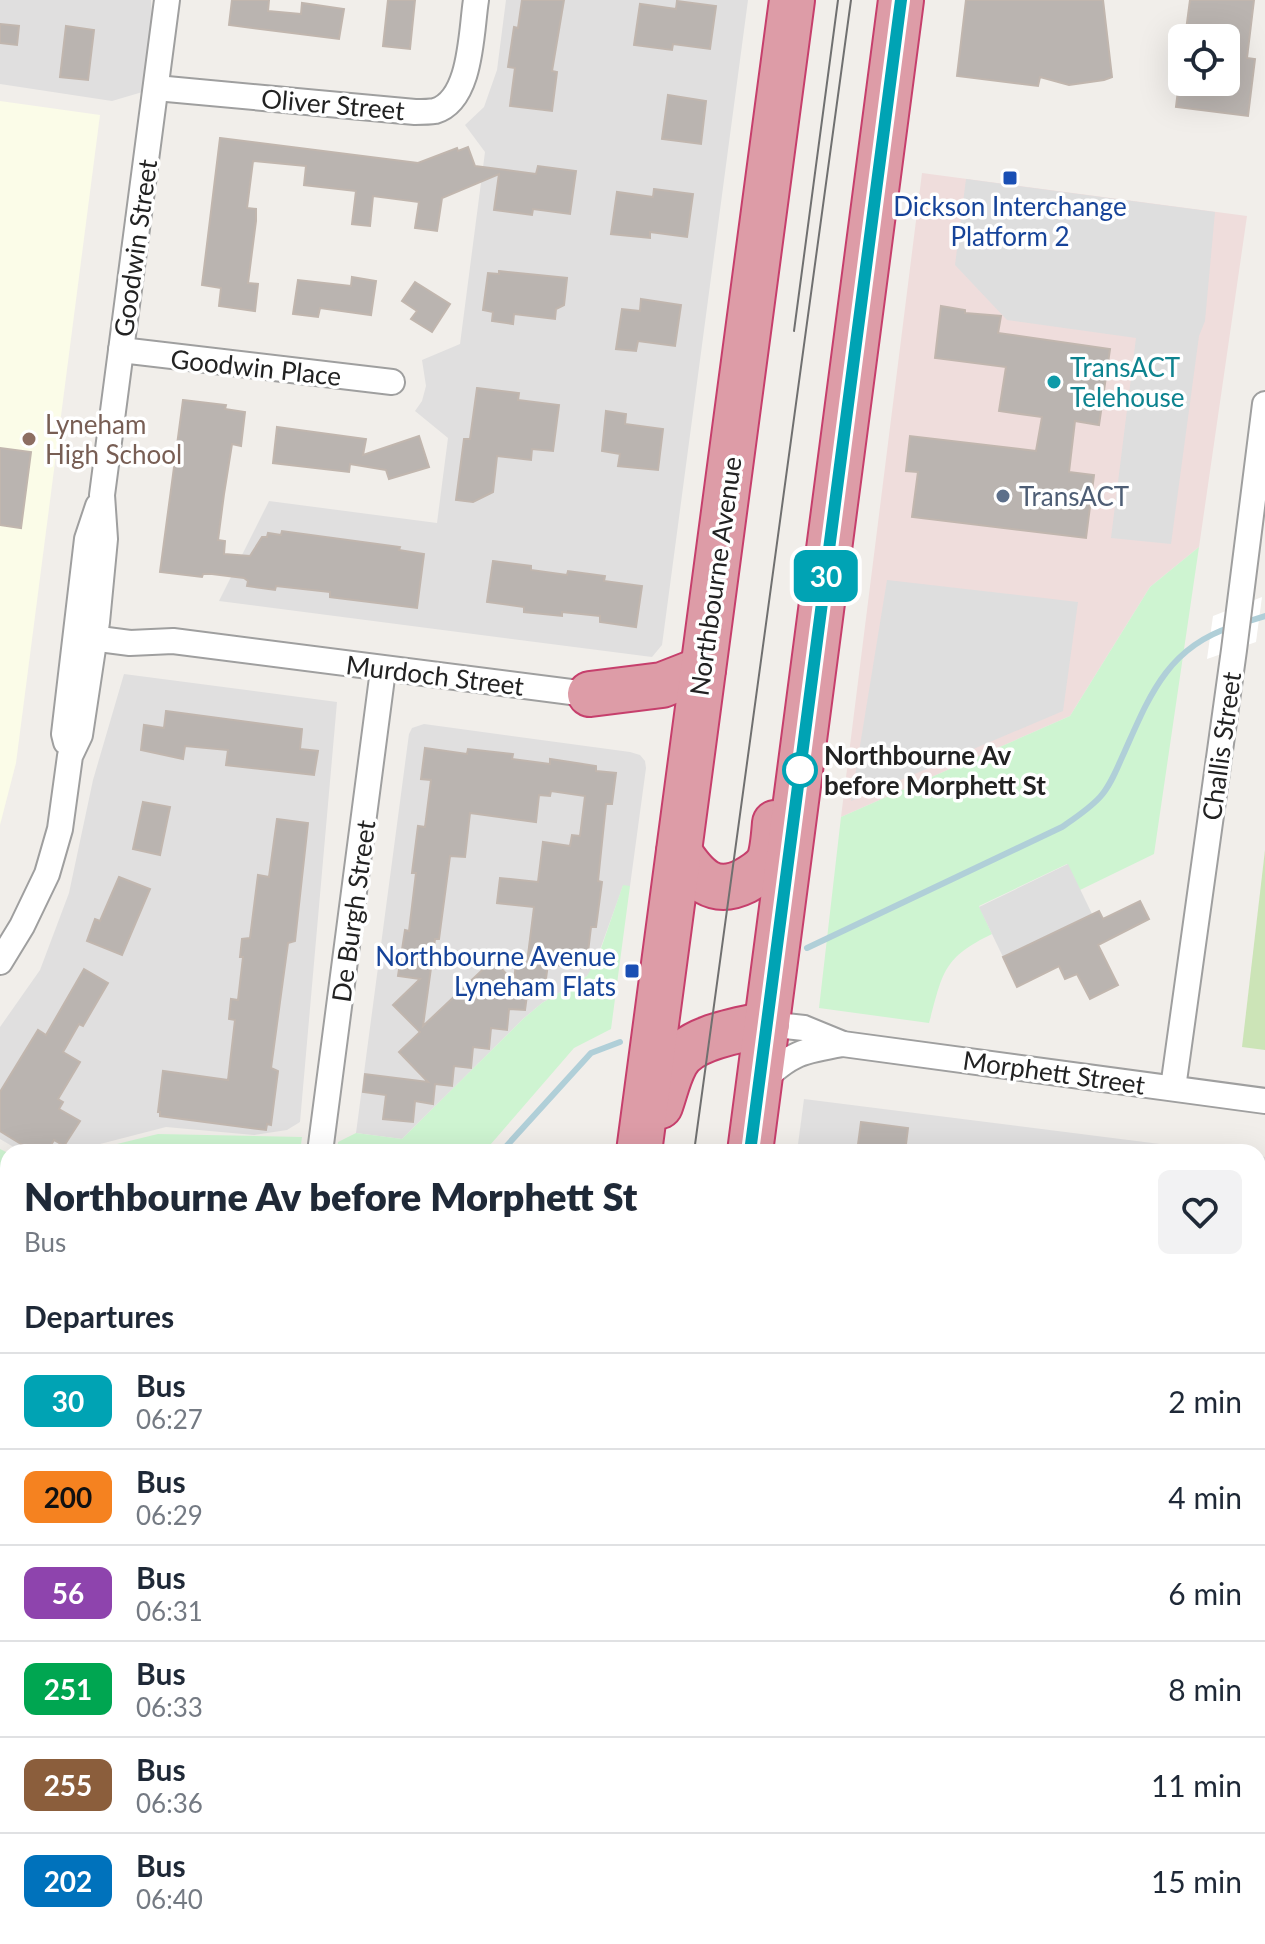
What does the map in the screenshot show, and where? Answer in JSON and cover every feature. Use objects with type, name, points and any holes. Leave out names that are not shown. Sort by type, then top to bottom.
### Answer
[{"type":"highway","name":"Northbourne Avenue","points":[[640,1141],[792,0]]},
{"type":"highway","points":[[751,1144],[901,0]]},
{"type":"highway","points":[[679,852],[691,871],[707,883],[729,888],[756,875],[769,861],[781,786],[820,622]]},
{"type":"highway","points":[[590,694],[662,685],[701,688]]},
{"type":"highway","points":[[640,1141],[658,1111],[676,1061],[684,1052],[718,1036],[767,1024]]},
{"type":"street","name":"Goodwin Street","points":[[0,962],[22,926],[47,874],[60,829],[70,756],[80,735],[86,629],[105,539],[102,495],[167,0]]},
{"type":"street","name":"Oliver Street","points":[[156,88],[415,112],[437,110],[451,101],[460,88],[476,0]]},
{"type":"street","name":"Goodwin Place","points":[[121,350],[392,382]]},
{"type":"street","name":"Challis Street","points":[[1173,1088],[1265,404]]},
{"type":"street","name":"Murdoch Street","points":[[86,629],[133,628],[173,641],[590,694]]},
{"type":"street","name":"De Burgh Street","points":[[321,1144],[383,670]]},
{"type":"street","name":"Morphett Street","points":[[767,1024],[804,1028],[843,1044],[1265,1101]]},
{"type":"street","name":"Morphett Street","points":[[759,1084],[783,1061],[801,1052],[843,1044]]},
{"type":"shaded area","points":[[0,0],[151,0],[156,88],[112,101],[0,84]]},
{"type":"shaded area","points":[[506,0],[748,0],[662,645],[652,657],[219,601],[269,501],[437,523],[448,438],[415,411],[426,386],[422,360],[460,344],[485,152],[465,125],[484,107],[497,70]]},
{"type":"shaded area","name":"Lyneham High School","points":[[0,101],[100,115],[16,763],[0,825]]},
{"type":"shaded area","points":[[922,173],[1247,216],[1199,547],[1150,587],[1070,716],[841,817]]},
{"type":"shaded area","points":[[966,179],[1215,212],[1205,321],[1199,336],[1171,544],[1111,538],[1136,338],[1007,320],[955,265]]},
{"type":"shaded area","points":[[887,580],[1078,602],[1063,711],[851,801]]},
{"type":"shaded area","points":[[124,674],[337,702],[300,1122],[287,1130],[254,1135],[166,1127],[100,1144],[8,1144],[0,1139],[0,1027],[40,970],[69,893],[93,780]]},
{"type":"shaded area","points":[[424,724],[630,752],[640,755],[646,768],[630,886],[623,886],[593,969],[523,1019],[402,1139],[356,1133],[409,734],[412,728]]},
{"type":"shaded area","points":[[1068,864],[1092,914],[1003,957],[979,907]]},
{"type":"shaded area","points":[[804,1099],[1160,1144],[798,1144]]},
{"type":"green space","points":[[1199,547],[1154,854],[1080,890],[1067,864],[979,906],[992,934],[963,951],[947,969],[929,1023],[819,1008],[841,817],[1070,716],[1150,587]]},
{"type":"green space","points":[[1265,850],[1265,1050],[1242,1047]]},
{"type":"green space","points":[[623,885],[630,886],[611,1029],[574,1048],[491,1144],[338,1144],[356,1133],[402,1139],[523,1019],[542,1003],[587,976],[598,957]]},
{"type":"green space","points":[[158,1134],[302,1137],[301,1144],[117,1144]]},
{"type":"pier","points":[[1262,597],[1256,642],[1207,659],[1213,616]]},
{"type":"building","points":[[232,0],[269,0],[268,11],[301,14],[302,3],[344,9],[339,39],[229,25]]},
{"type":"building","points":[[388,0],[415,0],[410,49],[383,46]]},
{"type":"building","points":[[522,0],[564,0],[552,71],[557,72],[552,111],[510,106],[515,68],[508,67]]},
{"type":"building","points":[[966,0],[1103,0],[1112,77],[1069,85],[1040,77],[1038,86],[957,76]]},
{"type":"building","points":[[1190,0],[1254,0],[1247,58],[1255,59],[1248,116],[1176,107],[1177,96],[1240,96],[1240,24],[1187,24]]},
{"type":"building","points":[[677,1],[716,6],[710,49],[673,44],[672,50],[634,45],[640,4],[676,9]]},
{"type":"building","points":[[0,24],[19,26],[17,45],[0,43]]},
{"type":"building","points":[[66,26],[94,30],[88,80],[60,77]]},
{"type":"building","points":[[668,95],[706,101],[701,144],[662,139]]},
{"type":"building","points":[[220,138],[418,163],[457,148],[458,151],[468,147],[475,166],[536,174],[538,166],[576,171],[570,214],[533,209],[532,215],[494,210],[499,174],[442,198],[437,231],[415,228],[419,202],[373,196],[370,226],[352,224],[356,191],[304,185],[306,166],[253,161],[247,208],[256,209],[256,221],[248,283],[258,284],[255,311],[219,306],[221,288],[202,285]]},
{"type":"building","points":[[654,189],[693,194],[687,237],[650,232],[650,238],[611,234],[617,192],[653,197]]},
{"type":"building","points":[[499,271],[567,278],[564,305],[556,309],[555,319],[514,314],[513,324],[492,321],[493,312],[483,310],[488,273],[499,274]]},
{"type":"building","points":[[352,277],[376,281],[371,315],[320,308],[318,317],[293,314],[298,280],[351,286]]},
{"type":"building","points":[[415,282],[450,304],[432,332],[411,319],[417,311],[402,301]]},
{"type":"building","points":[[641,299],[681,305],[675,346],[638,341],[636,351],[616,349],[622,309],[640,311]]},
{"type":"building","points":[[941,306],[965,310],[965,313],[1001,316],[998,333],[1110,349],[1099,425],[1075,421],[1069,472],[1094,475],[1086,538],[912,517],[918,472],[906,471],[910,436],[1036,451],[1042,417],[999,411],[1006,367],[935,358]]},
{"type":"building","points":[[477,388],[519,393],[518,400],[559,405],[553,451],[532,449],[531,460],[497,456],[493,492],[473,502],[456,500],[464,439],[470,439]]},
{"type":"building","points":[[183,400],[226,405],[225,409],[245,412],[241,446],[232,444],[224,494],[218,540],[225,541],[224,554],[250,556],[262,537],[267,537],[268,533],[281,535],[282,531],[400,547],[399,550],[424,554],[417,608],[330,597],[330,592],[247,586],[248,581],[244,578],[160,572]]},
{"type":"building","points":[[606,411],[626,414],[625,424],[663,429],[658,470],[618,466],[620,454],[602,451]]},
{"type":"building","points":[[277,427],[366,439],[363,455],[419,436],[429,467],[389,479],[386,470],[350,464],[349,472],[273,463]]},
{"type":"building","points":[[0,448],[31,452],[21,528],[0,525]]},
{"type":"building","points":[[493,561],[567,575],[568,571],[605,576],[604,581],[642,586],[636,627],[600,622],[600,616],[524,612],[524,607],[487,602]]},
{"type":"building","points":[[166,711],[302,729],[300,749],[318,751],[314,775],[226,765],[228,750],[185,746],[183,759],[141,750],[144,725],[164,728]]},
{"type":"building","points":[[425,748],[467,754],[468,749],[513,754],[512,759],[550,764],[550,759],[596,766],[596,771],[616,773],[612,804],[606,804],[598,881],[602,882],[596,927],[591,927],[586,969],[548,964],[544,993],[523,991],[527,995],[525,1010],[509,1009],[507,1030],[491,1028],[489,1049],[473,1047],[471,1068],[454,1066],[452,1086],[435,1084],[433,1104],[415,1101],[413,1122],[383,1119],[386,1095],[363,1092],[365,1074],[428,1082],[399,1052],[420,1032],[393,1005],[420,979],[398,976],[405,930],[409,931],[418,826],[425,827],[431,780],[421,779]],"holes":[[[551,791],[585,796],[580,836],[572,835],[570,846],[543,842],[538,882],[500,878],[497,903],[534,907],[527,963],[516,962],[514,982],[493,960],[423,1026],[450,856],[465,857],[470,813],[536,822],[539,795],[550,796]]]},
{"type":"building","points":[[143,802],[170,807],[160,855],[133,849]]},
{"type":"building","points":[[277,819],[308,823],[295,941],[288,943],[271,1068],[278,1071],[271,1125],[267,1124],[266,1130],[160,1116],[163,1071],[228,1080],[235,1020],[229,1019],[231,999],[238,1000],[242,939],[250,938],[258,875],[269,877]]},
{"type":"building","points":[[119,877],[150,889],[122,955],[87,941],[95,919],[100,921]]},
{"type":"building","points":[[1140,901],[1149,919],[1098,945],[1118,985],[1090,999],[1077,974],[1065,979],[1059,966],[1017,987],[1003,957],[1099,911],[1103,919]]},
{"type":"building","points":[[84,969],[108,983],[83,1026],[79,1024],[63,1052],[80,1062],[58,1099],[63,1102],[59,1109],[80,1121],[65,1144],[54,1140],[52,1144],[21,1144],[0,1131],[0,1092],[38,1030],[46,1035]]},
{"type":"building","points":[[861,1122],[908,1128],[906,1144],[858,1144]]},
{"type":"waterway","points":[[1246,622],[1265,616]]},
{"type":"waterway","points":[[807,948],[1062,827],[1082,813],[1107,787],[1163,677],[1191,648],[1231,627]]},
{"type":"waterway","points":[[508,1144],[591,1053],[620,1042]]},
{"type":"tram line","points":[[794,331],[838,0]]},
{"type":"tram line","points":[[695,1144],[851,0]]},
{"type":"bus line","name":"30","points":[[751,1144],[901,0]]},
{"type":"place","name":"Dickson Interchange Platform 2","points":[[1010,178]]},
{"type":"place","name":"TransACT Telehouse","points":[[1054,382]]},
{"type":"place","name":"Lyneham High School","points":[[29,439]]},
{"type":"place","name":"TransACT","points":[[1003,496]]},
{"type":"place","name":"Northbourne Av before Morphett St","points":[[800,770]]},
{"type":"place","name":"Northbourne Avenue Lyneham Flats","points":[[632,971]]}]
